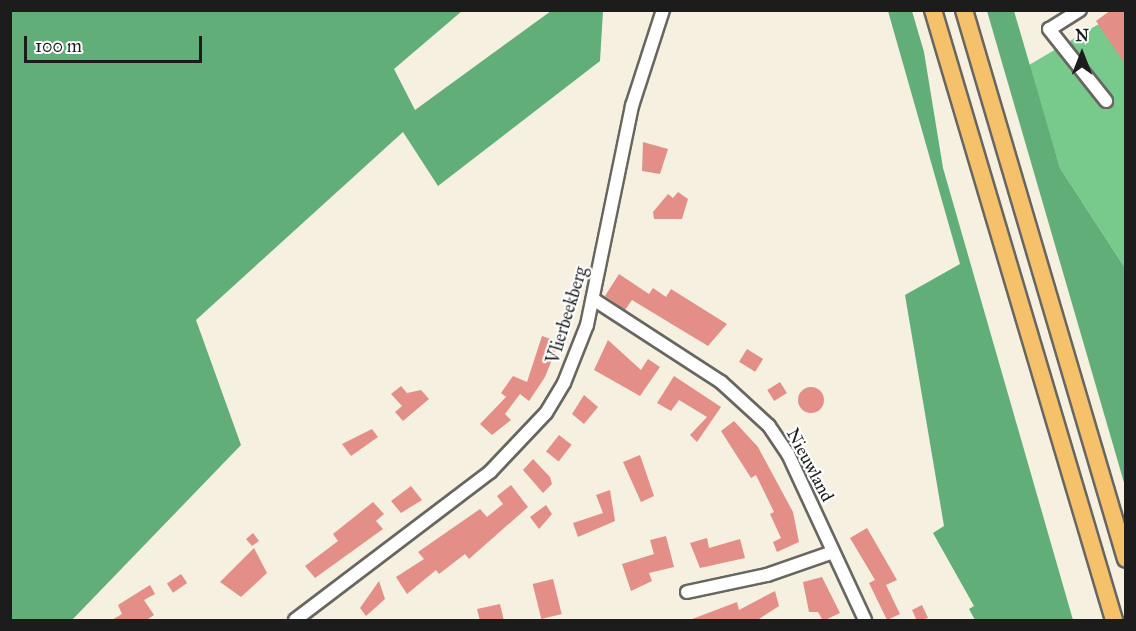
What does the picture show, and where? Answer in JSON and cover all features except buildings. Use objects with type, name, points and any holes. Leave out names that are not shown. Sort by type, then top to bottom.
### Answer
[{"type":"highway","points":[[933,10],[1114,621]]},
{"type":"highway","points":[[964,10],[1125,559]]},
{"type":"street","name":"Vlierbeekberg","points":[[295,621],[519,444],[564,383],[593,299],[632,106],[663,10]]},
{"type":"street","points":[[1080,10],[1049,29],[1106,100]]},
{"type":"street","name":"Nieuwland","points":[[593,299],[748,402],[788,454],[866,621]]},
{"type":"street","points":[[687,592],[767,575],[833,552]]},
{"type":"green space","points":[[10,11],[462,11],[394,69],[415,110],[551,11],[603,11],[600,61],[438,186],[403,132],[196,320],[241,445],[72,620],[11,620]]},
{"type":"green space","points":[[888,11],[912,11],[924,52],[943,168],[1073,620],[975,620],[969,609],[974,606],[933,533],[944,526],[905,295],[960,264]]},
{"type":"green space","points":[[987,11],[1014,11],[1060,168],[1125,268],[1125,486]]},
{"type":"green space","points":[[1121,11],[1125,11],[1125,268],[1060,168],[1029,65]]}]
